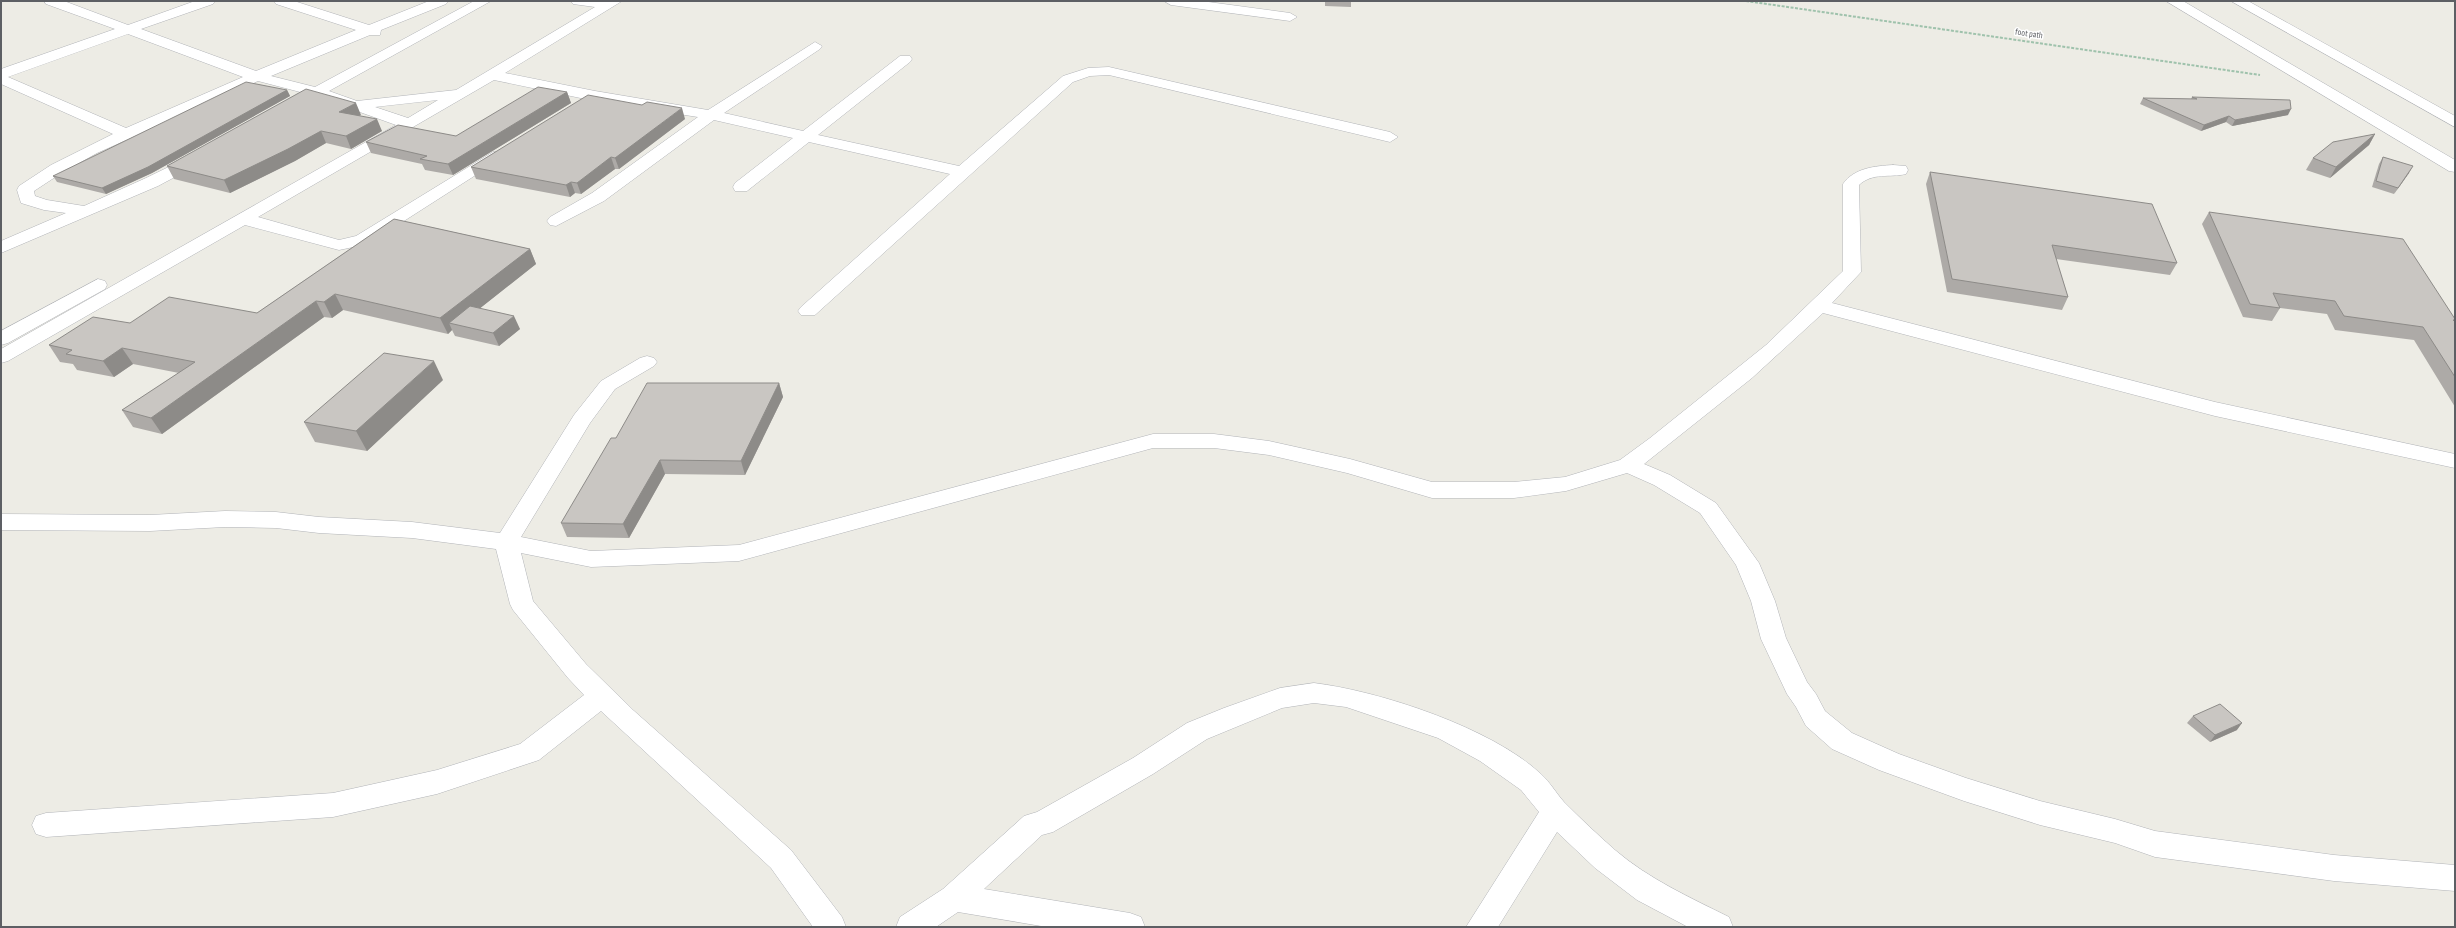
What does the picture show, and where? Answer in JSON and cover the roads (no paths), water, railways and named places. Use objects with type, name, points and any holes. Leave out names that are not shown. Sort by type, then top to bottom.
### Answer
[{"type":"street","points":[[52,1],[255,76],[314,91],[403,121]]},
{"type":"street","points":[[1,74],[127,28],[208,1]]},
{"type":"street","points":[[281,1],[369,30],[411,41]]},
{"type":"street","points":[[85,210],[44,205],[27,199],[25,190],[63,166],[127,134],[255,76],[441,1]]},
{"type":"street","points":[[276,116],[314,91],[484,1]]},
{"type":"street","points":[[1171,1],[1290,17]]},
{"type":"street","points":[[2173,1],[2455,168]]},
{"type":"street","points":[[2238,1],[2455,122]]},
{"type":"street","points":[[1,338],[403,121],[461,93],[493,75],[598,2]]},
{"type":"street","points":[[1,357],[244,219],[403,121],[437,95],[598,2]]},
{"type":"street","points":[[556,221],[598,197],[711,115],[815,46]]},
{"type":"street","points":[[741,187],[905,59]]},
{"type":"street","points":[[808,311],[1068,79],[1088,72],[1109,71],[1390,137]]},
{"type":"street","points":[[493,75],[595,96],[711,115],[962,172]]},
{"type":"street","points":[[1,79],[127,134]]},
{"type":"street","points":[[354,104],[461,93]]},
{"type":"street","points":[[575,108],[595,96]]},
{"type":"street","points":[[244,219],[339,245],[362,240],[509,148]]},
{"type":"street","points":[[1,248],[152,182],[209,152]]},
{"type":"street","points":[[1,522],[150,523],[225,519],[269,520],[319,525],[412,530],[506,542],[591,559],[739,552],[1153,441],[1214,441],[1269,448],[1350,466],[1432,490],[1514,490],[1566,484],[1628,465],[1726,389],[1821,306],[1852,272],[1851,184],[1856,177],[1867,174],[1900,170]]},
{"type":"street","points":[[1821,306],[1941,339],[2215,409],[2455,461]]},
{"type":"street","points":[[647,362],[608,385],[599,396],[581,420],[506,542],[522,604],[577,671],[602,696],[782,859],[831,927]]},
{"type":"street","points":[[1628,465],[1662,480],[1708,508],[1747,563],[1763,600],[1774,639],[1783,654],[1796,687],[1807,701],[1815,718],[1842,741],[1889,762],[1964,789],[2040,813],[2115,830],[2155,844],[2334,868],[2455,878]]},
{"type":"street","points":[[911,927],[954,898],[1034,825],[1043,823],[1143,766],[1197,731],[1233,715],[1280,698],[1314,693],[1346,697],[1447,730],[1490,753],[1532,782],[1555,811],[1605,859],[1648,891],[1701,923]]},
{"type":"street","points":[[46,825],[333,805],[437,782],[529,752],[602,696]]},
{"type":"street","points":[[1481,927],[1555,811]]},
{"type":"street","points":[[954,898],[1130,927]]}]
